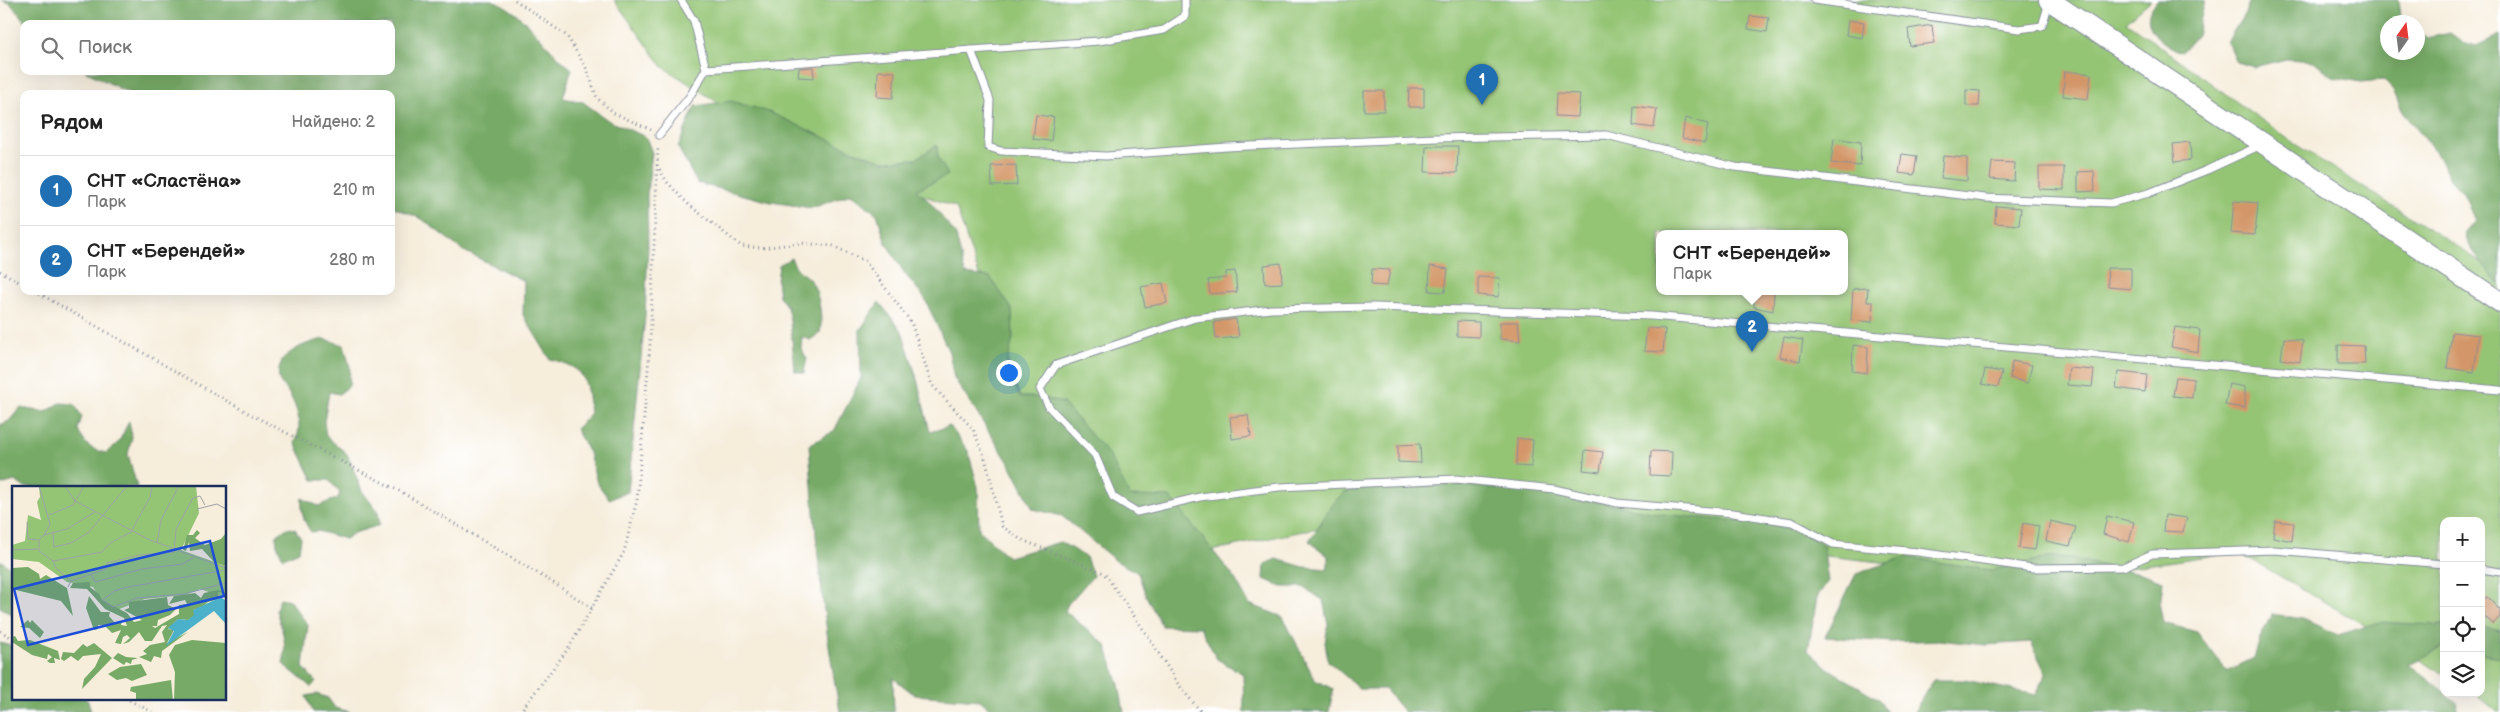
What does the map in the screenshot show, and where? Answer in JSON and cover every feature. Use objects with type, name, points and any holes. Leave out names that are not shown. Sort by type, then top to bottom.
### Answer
[{"type":"street","points":[[2049,0],[2500,302]]},
{"type":"lane","points":[[659,135],[690,96],[706,69],[694,21],[681,0]]},
{"type":"lane","points":[[706,69],[1099,41],[1164,30],[1185,16],[1184,0]]},
{"type":"lane","points":[[1814,0],[2019,28],[2042,26],[2049,0]]},
{"type":"lane","points":[[971,50],[990,100],[988,147],[1001,151],[1106,156],[1227,147],[1426,138],[1606,135],[1735,167],[1985,198],[2111,203],[2166,186],[2263,144]]},
{"type":"lane","points":[[2440,564],[2274,550],[2152,554],[2123,567],[2033,568],[1918,552],[1833,544],[1792,522],[1733,513],[1616,503],[1554,490],[1456,479],[1278,487],[1200,497],[1137,512],[1113,497],[1095,455],[1049,407],[1040,388],[1056,365],[1195,318],[1271,309],[1374,307],[1651,316],[2500,390]]},
{"type":"lane","points":[[2485,570],[2500,572]]},
{"type":"path","points":[[515,0],[567,36],[588,71],[597,98],[614,113],[646,126],[659,135],[650,345],[637,500],[624,552],[570,646],[520,712]]},
{"type":"path","points":[[657,165],[667,182],[688,204],[741,246],[762,248],[799,244],[832,246],[864,260],[911,322],[932,385],[973,429],[985,458],[1002,526],[1020,539],[1104,573],[1148,636],[1178,684],[1202,712]]},
{"type":"path","points":[[0,271],[20,283]]},
{"type":"path","points":[[42,295],[250,414],[403,493],[592,608]]},
{"type":"path","points":[[0,631],[12,638]]},
{"type":"path","points":[[129,700],[152,712]]},
{"type":"green space","points":[[1,0],[492,0],[515,13],[572,69],[563,98],[583,102],[609,121],[646,137],[652,153],[647,194],[648,248],[645,316],[628,492],[609,499],[597,483],[589,453],[576,429],[590,414],[586,383],[578,371],[572,367],[550,359],[523,315],[524,281],[462,250],[422,219],[395,208],[395,90],[123,90],[93,75],[395,75],[395,20],[24,20],[10,3]]},
{"type":"green space","points":[[614,0],[2151,0],[2126,22],[2295,144],[2500,274],[2500,712],[2497,712],[2478,697],[2485,697],[2485,517],[2440,517],[2440,671],[2402,647],[2238,552],[2039,580],[1738,546],[1547,512],[1312,529],[1170,560],[1031,430],[956,207],[788,148],[663,67]]},
{"type":"green space","points":[[2157,0],[2205,0],[2197,35],[2182,52],[2164,43],[2150,27],[2150,10]]},
{"type":"green space","points":[[2250,0],[2398,0],[2400,15],[2380,15],[2380,60],[2425,60],[2425,36],[2427,38],[2450,33],[2463,42],[2476,46],[2500,35],[2500,286],[2473,251],[2464,234],[2475,221],[2463,193],[2451,181],[2435,151],[2402,111],[2393,90],[2383,80],[2360,82],[2333,77],[2314,61],[2286,59],[2254,67],[2236,62],[2227,42],[2245,13]]},
{"type":"green space","points":[[731,101],[769,112],[854,151],[884,161],[916,159],[937,145],[938,158],[948,175],[916,190],[930,202],[956,235],[965,274],[990,277],[1012,309],[1013,338],[1007,363],[1020,397],[1041,397],[1063,403],[1109,455],[1130,496],[1170,497],[1234,577],[1249,604],[1283,617],[1315,680],[1333,689],[1329,712],[1244,712],[1243,674],[1217,659],[1200,627],[1162,626],[1146,596],[1138,573],[1116,561],[1062,516],[1033,509],[1011,466],[954,378],[949,352],[924,297],[905,274],[886,243],[877,214],[851,194],[812,208],[771,202],[697,183],[678,147],[695,106]]},
{"type":"green space","points":[[791,258],[797,268],[812,283],[818,297],[820,313],[820,333],[810,340],[802,337],[801,348],[807,359],[804,373],[795,371],[790,320],[787,307],[779,296],[777,281],[779,265]]},
{"type":"green space","points":[[879,302],[902,331],[916,375],[930,432],[950,426],[968,451],[978,487],[979,530],[1008,557],[1060,542],[1086,557],[1093,576],[1068,604],[1065,611],[1106,645],[1119,685],[1124,712],[994,712],[980,700],[915,695],[893,678],[894,712],[840,712],[820,579],[809,445],[834,431],[861,378],[860,330]]},
{"type":"green space","points":[[324,339],[344,345],[350,367],[349,386],[339,394],[329,392],[324,422],[326,436],[347,454],[362,491],[378,512],[380,525],[354,533],[345,539],[318,531],[311,532],[304,520],[302,498],[318,506],[338,498],[340,493],[329,480],[313,480],[295,443],[299,430],[297,411],[279,379],[281,362],[286,356],[309,343]]},
{"type":"green space","points":[[60,403],[74,404],[82,417],[78,429],[83,439],[88,446],[106,453],[119,442],[129,421],[132,437],[128,454],[137,486],[22,486],[15,481],[0,485],[0,425],[9,421],[20,408],[46,412]]},
{"type":"green space","points":[[1456,485],[1562,495],[1662,514],[1775,525],[1807,535],[1823,545],[1828,581],[1817,597],[1808,651],[1829,669],[1879,699],[1887,712],[1404,712],[1385,689],[1360,689],[1328,661],[1325,643],[1328,625],[1323,600],[1303,587],[1282,587],[1264,579],[1265,564],[1276,559],[1304,567],[1328,569],[1328,556],[1309,541],[1333,504],[1344,492],[1367,488]]},
{"type":"green space","points":[[287,528],[295,529],[301,538],[299,551],[283,558],[277,545],[276,536]]},
{"type":"green space","points":[[2057,556],[2140,573],[2163,581],[2160,607],[2163,623],[2197,632],[2227,671],[2254,658],[2261,636],[2272,614],[2303,619],[2338,635],[2380,622],[2440,624],[2440,649],[2409,664],[2440,689],[2440,697],[2450,697],[2458,703],[2456,712],[1914,712],[1933,680],[1965,680],[2036,695],[2046,674],[2031,642],[1986,645],[1939,640],[1891,642],[1825,637],[1856,574],[1905,557],[1991,570]]},
{"type":"green space","points":[[0,560],[12,569],[12,615],[0,607]]},
{"type":"green space","points":[[280,598],[289,600],[308,625],[303,667],[316,682],[311,687],[283,664],[285,643],[276,610]]},
{"type":"green space","points":[[2485,627],[2500,631],[2500,657],[2485,655]]},
{"type":"green space","points":[[0,643],[12,646],[12,700],[87,700],[91,712],[0,712]]},
{"type":"green space","points":[[317,694],[328,698],[335,708],[350,712],[313,712],[306,696]]},
{"type":"building","points":[[1750,16],[1769,18],[1767,32],[1748,29]]},
{"type":"building","points":[[1848,20],[1864,22],[1862,38],[1846,35]]},
{"type":"building","points":[[1932,25],[1934,43],[1910,46],[1908,29]]},
{"type":"building","points":[[813,67],[814,78],[798,77],[799,68]]},
{"type":"building","points":[[878,71],[895,72],[893,98],[877,97]]},
{"type":"building","points":[[2065,71],[2091,74],[2088,99],[2063,96]]},
{"type":"building","points":[[1409,88],[1424,88],[1424,107],[1408,107]]},
{"type":"building","points":[[1966,90],[1980,91],[1979,106],[1966,106]]},
{"type":"building","points":[[1364,91],[1384,91],[1384,111],[1364,111]]},
{"type":"building","points":[[1557,93],[1580,94],[1578,117],[1556,116]]},
{"type":"building","points":[[1634,106],[1657,109],[1654,128],[1633,125]]},
{"type":"building","points":[[1036,115],[1054,117],[1051,141],[1033,139]]},
{"type":"building","points":[[1685,118],[1708,124],[1705,143],[1682,138]]},
{"type":"building","points":[[1834,138],[1861,142],[1860,166],[1831,163]]},
{"type":"building","points":[[2190,142],[2191,160],[2175,162],[2173,144]]},
{"type":"building","points":[[1426,146],[1458,146],[1457,173],[1425,172]]},
{"type":"building","points":[[1902,154],[1917,156],[1914,175],[1899,173]]},
{"type":"building","points":[[1943,156],[1967,158],[1967,181],[1941,178]]},
{"type":"building","points":[[1992,162],[2015,163],[2014,181],[1990,179]]},
{"type":"building","points":[[1016,165],[1017,185],[992,186],[991,166]]},
{"type":"building","points":[[2039,167],[2064,167],[2064,190],[2039,189]]},
{"type":"building","points":[[2094,171],[2095,191],[2078,192],[2078,172]]},
{"type":"building","points":[[2234,201],[2258,203],[2255,235],[2231,233]]},
{"type":"building","points":[[1996,206],[2021,208],[2019,225],[1995,223]]},
{"type":"building","points":[[1281,263],[1282,283],[1265,284],[1264,265]]},
{"type":"building","points":[[1430,266],[1448,269],[1445,292],[1429,291]]},
{"type":"building","points":[[2107,268],[2131,268],[2131,289],[2108,287]]},
{"type":"building","points":[[1372,269],[1390,270],[1387,286],[1371,285]]},
{"type":"building","points":[[1235,271],[1237,292],[1210,294],[1208,280],[1226,278],[1226,272]]},
{"type":"building","points":[[1478,277],[1500,278],[1498,297],[1478,295]]},
{"type":"building","points":[[1163,283],[1167,303],[1145,307],[1141,287]]},
{"type":"building","points":[[1868,288],[1867,302],[1873,302],[1872,322],[1851,320],[1853,289]]},
{"type":"building","points":[[1754,295],[1774,295],[1773,311],[1754,307]]},
{"type":"building","points":[[1236,319],[1239,337],[1216,339],[1214,322]]},
{"type":"building","points":[[1457,321],[1479,322],[1479,337],[1457,336]]},
{"type":"building","points":[[1500,322],[1518,322],[1520,341],[1500,339]]},
{"type":"building","points":[[2175,327],[2200,330],[2198,352],[2171,347]]},
{"type":"building","points":[[1647,328],[1665,329],[1663,352],[1644,351]]},
{"type":"building","points":[[2452,332],[2479,335],[2474,372],[2447,368]]},
{"type":"building","points":[[1784,337],[1803,340],[1800,361],[1780,357]]},
{"type":"building","points":[[2284,338],[2303,341],[2300,362],[2281,359]]},
{"type":"building","points":[[1853,345],[1868,347],[1867,373],[1852,371]]},
{"type":"building","points":[[2338,345],[2364,346],[2365,364],[2338,364]]},
{"type":"building","points":[[2012,361],[2032,365],[2028,383],[2010,378]]},
{"type":"building","points":[[2069,368],[2094,370],[2092,387],[2067,385]]},
{"type":"building","points":[[1985,369],[2002,372],[1998,387],[1982,384]]},
{"type":"building","points":[[2118,372],[2147,375],[2145,392],[2116,388]]},
{"type":"building","points":[[2176,377],[2194,379],[2192,398],[2173,396]]},
{"type":"building","points":[[2229,384],[2245,387],[2245,408],[2225,405]]},
{"type":"building","points":[[1248,415],[1251,436],[1232,439],[1230,417]]},
{"type":"building","points":[[1517,438],[1533,440],[1531,467],[1516,466]]},
{"type":"building","points":[[1420,444],[1421,463],[1398,462],[1398,445]]},
{"type":"building","points":[[1585,450],[1603,452],[1600,472],[1583,470]]},
{"type":"building","points":[[1651,451],[1672,452],[1671,476],[1650,475]]},
{"type":"building","points":[[2165,515],[2187,518],[2183,532],[2163,531]]},
{"type":"building","points":[[2107,516],[2134,522],[2129,542],[2103,534]]},
{"type":"building","points":[[2050,521],[2076,527],[2070,546],[2046,541]]},
{"type":"building","points":[[2275,521],[2294,523],[2292,541],[2273,537]]},
{"type":"building","points":[[2023,523],[2039,526],[2035,550],[2019,548]]},
{"type":"building","points":[[2487,597],[2500,610],[2500,617],[2493,624],[2485,617],[2485,599]]},
{"type":"place","name":"СНТ «Сластёна»","points":[[1482,105]]},
{"type":"place","name":"СНТ «Берендей»","points":[[1752,352]]}]
